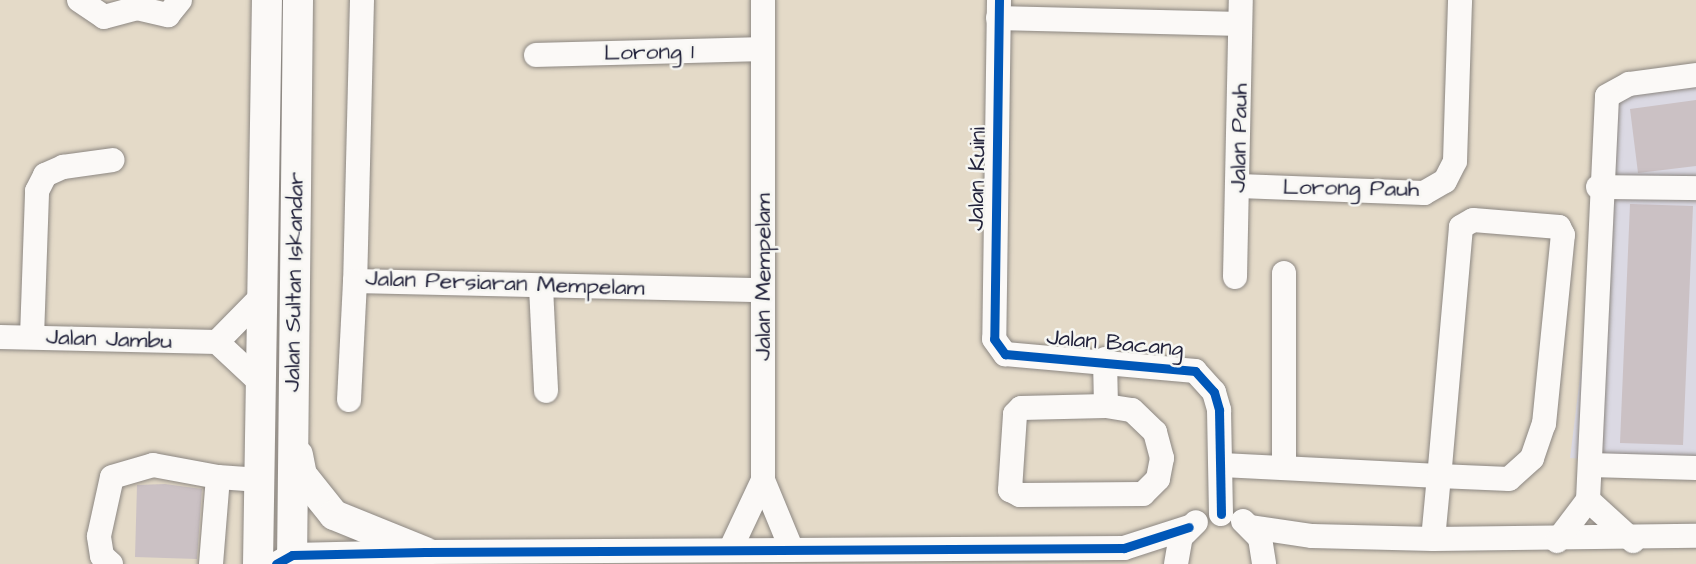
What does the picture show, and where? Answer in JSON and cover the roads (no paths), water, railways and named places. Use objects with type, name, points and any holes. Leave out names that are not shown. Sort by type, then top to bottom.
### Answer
[{"type":"main road","points":[[258,564],[267,0]]},
{"type":"main road","name":"Jalan Sultan Iskandar","points":[[283,562],[293,420],[298,0]]},
{"type":"main road","points":[[293,420],[302,475],[334,515],[425,552]]},
{"type":"street","points":[[79,0],[104,17],[137,8],[167,15],[180,0]]},
{"type":"street","name":"Jalan Persiaran Mempelam","points":[[362,0],[355,281],[763,290]]},
{"type":"street","name":"Jalan Mempelam","points":[[732,546],[763,480],[763,0]]},
{"type":"street","name":"Lorong Pauh","points":[[1239,186],[1424,193],[1445,181],[1455,162],[1460,0]]},
{"type":"street","points":[[998,9],[1240,12]]},
{"type":"street","name":"Jalan Kuini","points":[[998,9],[994,339],[1005,354]]},
{"type":"street","name":"Jalan Pauh","points":[[1234,276],[1239,186],[1240,12]]},
{"type":"street","name":"Lorong 1","points":[[536,55],[763,49]]},
{"type":"street","points":[[1557,541],[1588,500],[1598,187],[1611,91],[1696,75]]},
{"type":"street","points":[[32,337],[37,191],[45,175],[63,167],[113,160]]},
{"type":"street","points":[[1598,187],[1696,188]]},
{"type":"street","points":[[1222,464],[1284,468],[1439,476],[1509,479],[1532,458],[1544,424],[1563,235],[1559,227],[1473,220],[1461,228],[1439,476],[1433,539]]},
{"type":"street","points":[[1284,273],[1284,468]]},
{"type":"street","points":[[349,400],[355,281]]},
{"type":"street","points":[[541,287],[546,391]]},
{"type":"street","points":[[261,383],[217,342],[264,294]]},
{"type":"street","name":"Jalan Jambu","points":[[0,337],[217,342]]},
{"type":"street","name":"Jalan Bacang","points":[[1005,354],[1105,359],[1195,371],[1214,392],[1222,464],[1221,514]]},
{"type":"street","points":[[1105,359],[1105,406]]},
{"type":"street","points":[[1105,406],[1132,410],[1155,432],[1162,458],[1158,479],[1143,494],[1020,495],[1010,490],[1015,414],[1021,408],[1105,406]]},
{"type":"street","points":[[1590,465],[1696,468]]},
{"type":"street","points":[[111,564],[102,556],[99,536],[112,477],[153,466],[218,477],[260,480]]},
{"type":"street","points":[[211,564],[218,477]]},
{"type":"street","points":[[763,480],[791,548]]},
{"type":"street","points":[[1588,500],[1633,541]]},
{"type":"street","points":[[259,523],[283,562],[425,552],[732,546],[1124,548],[1221,514],[1251,527],[1312,536],[1557,541],[1633,541],[1696,536]]},
{"type":"street","points":[[1176,564],[1189,527]]},
{"type":"street","points":[[1251,527],[1264,564]]}]
